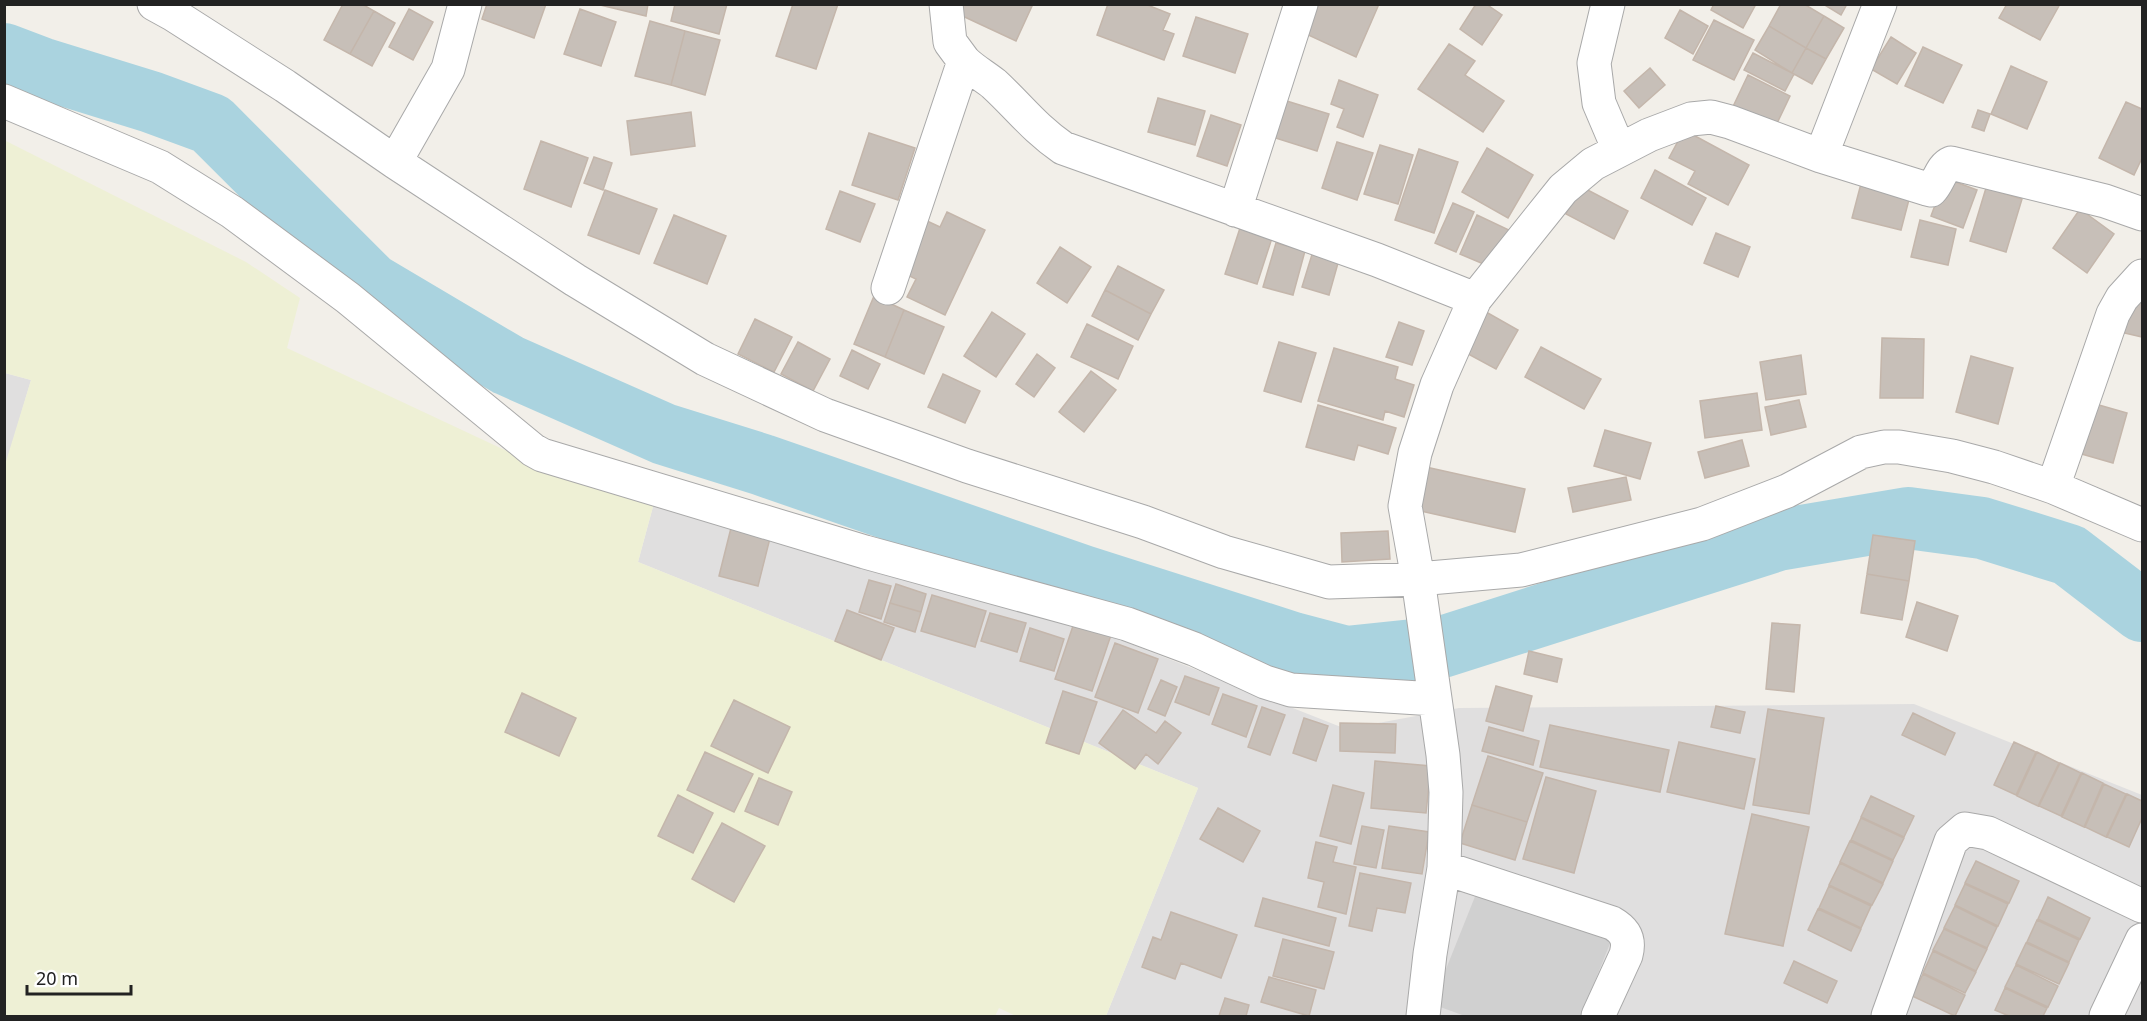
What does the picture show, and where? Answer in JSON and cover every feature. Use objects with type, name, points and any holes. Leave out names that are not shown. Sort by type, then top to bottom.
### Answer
[{"type":"street","points":[[154,4],[285,86],[395,162],[575,280],[705,359],[825,415],[967,466],[1143,522],[1224,552],[1329,582],[1419,589],[1521,570],[1702,524],[1787,491],[1861,452],[1884,447],[1899,447],[1952,456],[1994,467],[2053,487],[2142,525]]},
{"type":"street","points":[[395,162],[448,69],[465,4]]},
{"type":"street","points":[[946,4],[950,42],[964,61],[991,82],[1042,133],[1063,148],[1377,260],[1475,299]]},
{"type":"street","points":[[1235,210],[1300,4]]},
{"type":"street","points":[[1608,4],[1594,63],[1599,103],[1619,150]]},
{"type":"street","points":[[1821,156],[1880,4]]},
{"type":"street","points":[[888,288],[964,61]]},
{"type":"street","points":[[4,101],[160,166],[232,212],[348,298],[542,455],[865,552],[1127,624],[1194,649],[1265,682],[1291,690],[1433,683]]},
{"type":"street","points":[[1423,1017],[1430,954],[1444,868],[1446,792],[1433,683],[1405,506],[1415,453],[1437,385],[1475,299],[1563,189],[1593,164],[1649,135],[1691,119],[1711,117],[1821,156],[1931,189],[1946,166],[1955,164],[2105,201],[2142,214]]},
{"type":"street","points":[[2053,487],[2113,314],[2122,298],[2142,276]]},
{"type":"street","points":[[1888,1017],[1951,841],[1965,829],[1988,833],[2142,906]]},
{"type":"street","points":[[1444,868],[1612,923],[1621,928],[1629,945],[1598,1017]]},
{"type":"street","points":[[2106,1017],[2142,940]]},
{"type":"shaded area","points":[[5,373],[31,380],[5,468]]},
{"type":"shaded area","points":[[654,503],[1078,623],[1346,729],[1459,708],[1914,704],[2142,795],[2142,1016],[1106,1016],[1198,788],[638,562]]},
{"type":"shaded area","points":[[1478,889],[1611,941],[1581,1016],[1465,1016],[1432,1004]]},
{"type":"green space","points":[[4,140],[246,262],[300,298],[287,348],[571,481],[654,503],[638,562],[1198,788],[1106,1016],[1016,1016],[999,1008],[995,1016],[5,1016],[4,468],[31,380],[5,373]]},
{"type":"building","points":[[343,4],[362,4],[374,11],[350,54],[324,40]]},
{"type":"building","points":[[487,4],[546,4],[534,38],[482,19]]},
{"type":"building","points":[[596,4],[648,4],[646,16]]},
{"type":"building","points":[[675,4],[727,4],[719,34],[671,21]]},
{"type":"building","points":[[793,4],[838,4],[816,69],[776,56]]},
{"type":"building","points":[[957,4],[1028,4],[1032,6],[1016,41],[954,12]]},
{"type":"building","points":[[1108,4],[1145,4],[1170,14],[1163,30],[1174,34],[1164,60],[1097,35]]},
{"type":"building","points":[[1319,4],[1379,4],[1356,57],[1306,34]]},
{"type":"building","points":[[1476,4],[1486,4],[1502,15],[1482,45],[1460,29]]},
{"type":"building","points":[[1714,4],[1756,4],[1743,28],[1711,10]]},
{"type":"building","points":[[1781,4],[1804,4],[1824,16],[1806,48],[1769,26]]},
{"type":"building","points":[[1823,4],[1847,4],[1841,15]]},
{"type":"building","points":[[2007,4],[2060,4],[2040,40],[1999,18]]},
{"type":"building","points":[[409,9],[433,22],[413,60],[389,47]]},
{"type":"building","points":[[580,9],[616,22],[601,66],[564,54]]},
{"type":"building","points":[[1680,10],[1708,26],[1693,54],[1665,38]]},
{"type":"building","points":[[374,11],[395,23],[372,66],[350,54]]},
{"type":"building","points":[[1824,16],[1844,28],[1826,59],[1806,48]]},
{"type":"building","points":[[1196,17],[1248,34],[1235,73],[1183,56]]},
{"type":"building","points":[[1714,20],[1754,40],[1734,80],[1693,60]]},
{"type":"building","points":[[650,21],[685,31],[671,85],[635,76]]},
{"type":"building","points":[[1769,26],[1806,48],[1792,73],[1755,50]]},
{"type":"building","points":[[685,31],[720,40],[705,95],[671,85]]},
{"type":"building","points":[[1891,37],[1916,53],[1897,84],[1871,69]]},
{"type":"building","points":[[1449,44],[1475,61],[1465,75],[1504,101],[1483,132],[1418,89]]},
{"type":"building","points":[[1923,47],[1962,65],[1943,103],[1905,86]]},
{"type":"building","points":[[1806,48],[1826,59],[1812,84],[1792,73]]},
{"type":"building","points":[[1753,53],[1794,74],[1785,91],[1744,70]]},
{"type":"building","points":[[2011,66],[2047,82],[2027,129],[1991,114]]},
{"type":"building","points":[[1650,68],[1665,85],[1639,108],[1624,91]]},
{"type":"building","points":[[1748,75],[1790,96],[1772,134],[1730,113]]},
{"type":"building","points":[[1339,80],[1378,95],[1363,137],[1337,127],[1344,109],[1331,104]]},
{"type":"building","points":[[1158,98],[1205,111],[1195,145],[1148,132]]},
{"type":"building","points":[[1277,98],[1329,114],[1317,151],[1266,135]]},
{"type":"building","points":[[2126,102],[2142,109],[2142,158],[2134,175],[2099,158]]},
{"type":"building","points":[[1978,110],[1990,114],[1984,131],[1972,127]]},
{"type":"building","points":[[691,112],[695,146],[631,155],[627,121]]},
{"type":"building","points":[[1211,115],[1241,125],[1227,166],[1197,156]]},
{"type":"building","points":[[1684,130],[1749,165],[1728,205],[1688,184],[1695,171],[1669,158]]},
{"type":"building","points":[[869,133],[915,148],[898,200],[852,185]]},
{"type":"building","points":[[541,141],[588,158],[571,207],[524,189]]},
{"type":"building","points":[[1337,142],[1373,153],[1357,200],[1322,188]]},
{"type":"building","points":[[1380,145],[1413,155],[1398,204],[1364,194]]},
{"type":"building","points":[[1487,148],[1533,175],[1508,218],[1462,192]]},
{"type":"building","points":[[1419,149],[1458,162],[1434,233],[1395,220]]},
{"type":"building","points":[[594,157],[612,163],[603,190],[584,183]]},
{"type":"building","points":[[1655,170],[1706,198],[1692,225],[1641,198]]},
{"type":"building","points":[[1863,176],[1912,188],[1901,230],[1852,218]]},
{"type":"building","points":[[1945,178],[1977,190],[1963,228],[1931,216]]},
{"type":"building","points":[[1580,186],[1628,211],[1614,239],[1566,214]]},
{"type":"building","points":[[1986,188],[2022,199],[2006,252],[1970,241]]},
{"type":"building","points":[[605,190],[657,209],[639,254],[588,235]]},
{"type":"building","points":[[840,191],[875,204],[860,242],[826,229]]},
{"type":"building","points":[[1453,203],[1474,212],[1456,252],[1435,243]]},
{"type":"building","points":[[2080,209],[2114,234],[2087,273],[2053,248]]},
{"type":"building","points":[[947,212],[985,230],[945,315],[907,297],[916,279],[901,272],[925,220],[940,227]]},
{"type":"building","points":[[674,215],[726,236],[707,284],[654,263]]},
{"type":"building","points":[[1477,215],[1509,230],[1493,268],[1460,254]]},
{"type":"building","points":[[1920,220],[1956,229],[1948,265],[1911,257]]},
{"type":"building","points":[[1241,225],[1273,235],[1257,284],[1225,274]]},
{"type":"building","points":[[1716,233],[1750,247],[1738,277],[1704,263]]},
{"type":"building","points":[[1276,243],[1305,251],[1293,295],[1263,287]]},
{"type":"building","points":[[1060,247],[1091,267],[1067,303],[1037,283]]},
{"type":"building","points":[[1314,248],[1340,256],[1329,295],[1302,287]]},
{"type":"building","points":[[1118,266],[1164,290],[1151,314],[1105,290]]},
{"type":"building","points":[[1105,290],[1151,314],[1138,340],[1092,316]]},
{"type":"building","points":[[2127,295],[2142,298],[2142,337],[2120,332]]},
{"type":"building","points":[[874,296],[904,310],[885,357],[854,344]]},
{"type":"building","points":[[1479,308],[1518,330],[1496,369],[1457,348]]},
{"type":"building","points":[[904,310],[944,327],[924,374],[885,357]]},
{"type":"building","points":[[992,312],[1025,334],[996,377],[964,356]]},
{"type":"building","points":[[755,319],[792,337],[774,372],[738,354]]},
{"type":"building","points":[[1399,322],[1424,331],[1412,365],[1386,357]]},
{"type":"building","points":[[1087,324],[1133,346],[1118,379],[1071,357]]},
{"type":"building","points":[[1882,338],[1924,339],[1923,398],[1880,398]]},
{"type":"building","points":[[798,342],[830,359],[813,391],[781,374]]},
{"type":"building","points":[[1279,342],[1316,353],[1301,402],[1264,391]]},
{"type":"building","points":[[1541,347],[1601,379],[1584,409],[1525,377]]},
{"type":"building","points":[[1334,348],[1398,367],[1395,379],[1414,385],[1404,417],[1385,411],[1383,420],[1318,401]]},
{"type":"building","points":[[852,350],[880,364],[868,389],[840,376]]},
{"type":"building","points":[[1037,354],[1055,368],[1034,397],[1016,384]]},
{"type":"building","points":[[1801,355],[1806,394],[1766,400],[1760,362]]},
{"type":"building","points":[[1971,356],[2013,368],[1998,424],[1956,412]]},
{"type":"building","points":[[1091,371],[1116,390],[1084,432],[1059,412]]},
{"type":"building","points":[[943,374],[980,391],[965,423],[928,407]]},
{"type":"building","points":[[1757,393],[1762,430],[1705,438],[1700,401]]},
{"type":"building","points":[[1799,400],[1806,427],[1771,435],[1765,407]]},
{"type":"building","points":[[2085,401],[2127,413],[2113,463],[2071,451]]},
{"type":"building","points":[[1318,405],[1396,428],[1388,454],[1358,445],[1354,460],[1306,447]]},
{"type":"building","points":[[1605,430],[1651,443],[1640,479],[1594,466]]},
{"type":"building","points":[[1742,440],[1749,466],[1705,478],[1698,452]]},
{"type":"building","points":[[1417,465],[1525,489],[1515,532],[1407,508]]},
{"type":"building","points":[[1626,477],[1631,500],[1573,512],[1568,488]]},
{"type":"building","points":[[732,524],[771,534],[758,586],[719,576]]},
{"type":"building","points":[[1388,531],[1390,559],[1342,562],[1341,533]]},
{"type":"building","points":[[1873,535],[1915,541],[1909,581],[1867,574]]},
{"type":"building","points":[[1867,574],[1909,581],[1902,620],[1861,613]]},
{"type":"building","points":[[869,580],[891,586],[881,619],[859,612]]},
{"type":"building","points":[[896,584],[926,594],[921,612],[890,603]]},
{"type":"building","points":[[932,595],[986,611],[975,647],[921,631]]},
{"type":"building","points":[[1917,602],[1958,616],[1947,651],[1906,637]]},
{"type":"building","points":[[890,603],[921,612],[915,632],[884,622]]},
{"type":"building","points":[[847,610],[894,628],[881,660],[835,641]]},
{"type":"building","points":[[990,613],[1026,623],[1017,652],[981,641]]},
{"type":"building","points":[[1074,623],[1111,635],[1092,691],[1055,679]]},
{"type":"building","points":[[1772,623],[1800,625],[1794,692],[1766,689]]},
{"type":"building","points":[[1030,628],[1064,639],[1054,671],[1020,661]]},
{"type":"building","points":[[1115,643],[1158,659],[1138,713],[1095,697]]},
{"type":"building","points":[[1529,651],[1562,659],[1557,682],[1524,674]]},
{"type":"building","points":[[1185,676],[1219,688],[1209,715],[1175,702]]},
{"type":"building","points":[[1161,680],[1177,687],[1165,716],[1148,709]]},
{"type":"building","points":[[1496,686],[1532,696],[1523,731],[1486,721]]},
{"type":"building","points":[[1063,691],[1097,702],[1079,754],[1046,743]]},
{"type":"building","points":[[522,693],[576,718],[559,756],[505,732]]},
{"type":"building","points":[[1223,694],[1257,706],[1246,737],[1212,724]]},
{"type":"building","points":[[734,700],[790,727],[768,773],[711,746]]},
{"type":"building","points":[[1716,706],[1745,712],[1740,733],[1711,727]]},
{"type":"building","points":[[1262,707],[1285,715],[1270,755],[1248,747]]},
{"type":"building","points":[[1768,709],[1824,718],[1809,814],[1753,805]]},
{"type":"building","points":[[1123,710],[1156,733],[1165,721],[1181,733],[1158,764],[1146,754],[1135,769],[1099,743]]},
{"type":"building","points":[[1913,713],[1955,733],[1945,755],[1902,735]]},
{"type":"building","points":[[1304,718],[1328,726],[1316,761],[1293,753]]},
{"type":"building","points":[[1340,723],[1396,724],[1395,753],[1340,751]]},
{"type":"building","points":[[1550,725],[1669,750],[1660,792],[1540,767]]},
{"type":"building","points":[[1489,727],[1539,741],[1533,765],[1482,751]]},
{"type":"building","points":[[1679,742],[1755,759],[1744,809],[1667,792]]},
{"type":"building","points":[[2014,742],[2036,752],[2016,795],[1994,785]]},
{"type":"building","points":[[705,752],[753,774],[734,812],[687,790]]},
{"type":"building","points":[[2037,752],[2059,763],[2038,806],[2017,796]]},
{"type":"building","points":[[1488,756],[1543,773],[1527,822],[1472,805]]},
{"type":"building","points":[[1375,761],[1431,766],[1426,813],[1371,808]]},
{"type":"building","points":[[2060,763],[2081,773],[2061,816],[2039,806]]},
{"type":"building","points":[[2082,773],[2103,783],[2084,827],[2062,817]]},
{"type":"building","points":[[1546,777],[1596,791],[1574,873],[1523,859]]},
{"type":"building","points":[[759,778],[792,792],[778,825],[745,811]]},
{"type":"building","points":[[2104,784],[2126,794],[2106,837],[2085,827]]},
{"type":"building","points":[[1333,785],[1364,793],[1351,844],[1320,836]]},
{"type":"building","points":[[2127,794],[2142,801],[2142,818],[2129,847],[2107,837]]},
{"type":"building","points":[[678,795],[713,813],[693,853],[658,836]]},
{"type":"building","points":[[1871,796],[1914,816],[1904,837],[1861,817]]},
{"type":"building","points":[[1472,805],[1527,822],[1515,860],[1460,843]]},
{"type":"building","points":[[1218,808],[1260,831],[1243,862],[1200,839]]},
{"type":"building","points":[[1752,814],[1809,827],[1783,946],[1725,934]]},
{"type":"building","points":[[1861,818],[1904,838],[1893,860],[1851,840]]},
{"type":"building","points":[[722,823],[765,846],[734,902],[692,879]]},
{"type":"building","points":[[1362,826],[1384,830],[1376,868],[1354,864]]},
{"type":"building","points":[[1389,826],[1429,832],[1422,874],[1382,868]]},
{"type":"building","points":[[1850,841],[1893,861],[1883,883],[1840,862]]},
{"type":"building","points":[[1316,842],[1337,847],[1333,862],[1356,867],[1346,914],[1318,907],[1324,882],[1308,878]]},
{"type":"building","points":[[1976,861],[2019,881],[2009,903],[1965,883]]},
{"type":"building","points":[[1840,863],[1883,884],[1872,905],[1829,885]]},
{"type":"building","points":[[1360,873],[1411,883],[1405,913],[1377,908],[1372,931],[1349,926]]},
{"type":"building","points":[[1965,884],[2008,904],[1998,926],[1955,905]]},
{"type":"building","points":[[1829,886],[1871,906],[1861,928],[1819,908]]},
{"type":"building","points":[[2048,897],[2090,918],[2080,939],[2038,919]]},
{"type":"building","points":[[1263,898],[1336,918],[1329,946],[1255,926]]},
{"type":"building","points":[[1955,906],[1997,927],[1987,948],[1944,928]]},
{"type":"building","points":[[1818,909],[1861,929],[1851,951],[1808,930]]},
{"type":"building","points":[[1171,912],[1237,935],[1221,978],[1181,963],[1175,979],[1142,967],[1153,937],[1161,940]]},
{"type":"building","points":[[2037,920],[2079,940],[2069,962],[2027,942]]},
{"type":"building","points":[[1944,929],[1987,949],[1976,971],[1933,950]]},
{"type":"building","points":[[1283,939],[1334,952],[1324,989],[1273,976]]},
{"type":"building","points":[[2026,943],[2069,963],[2059,984],[2016,964]]},
{"type":"building","points":[[1933,951],[1976,972],[1965,993],[1923,973]]},
{"type":"building","points":[[1794,961],[1837,981],[1827,1003],[1784,983]]},
{"type":"building","points":[[2016,965],[2058,986],[2048,1007],[2005,987]]},
{"type":"building","points":[[1923,974],[1965,995],[1955,1016],[1912,996]]},
{"type":"building","points":[[1269,977],[1316,990],[1309,1016],[1261,1002]]},
{"type":"building","points":[[2005,988],[2047,1008],[2043,1016],[2009,1016],[1995,1010]]},
{"type":"building","points":[[1225,998],[1249,1005],[1246,1016],[1219,1016]]},
{"type":"waterway","points":[[4,54],[211,124],[371,284],[508,365],[664,434],[763,465],[1083,576],[1293,643],[1346,657],[1442,647],[1778,540],[1908,518],[1982,528],[2069,555],[2142,611]]}]
